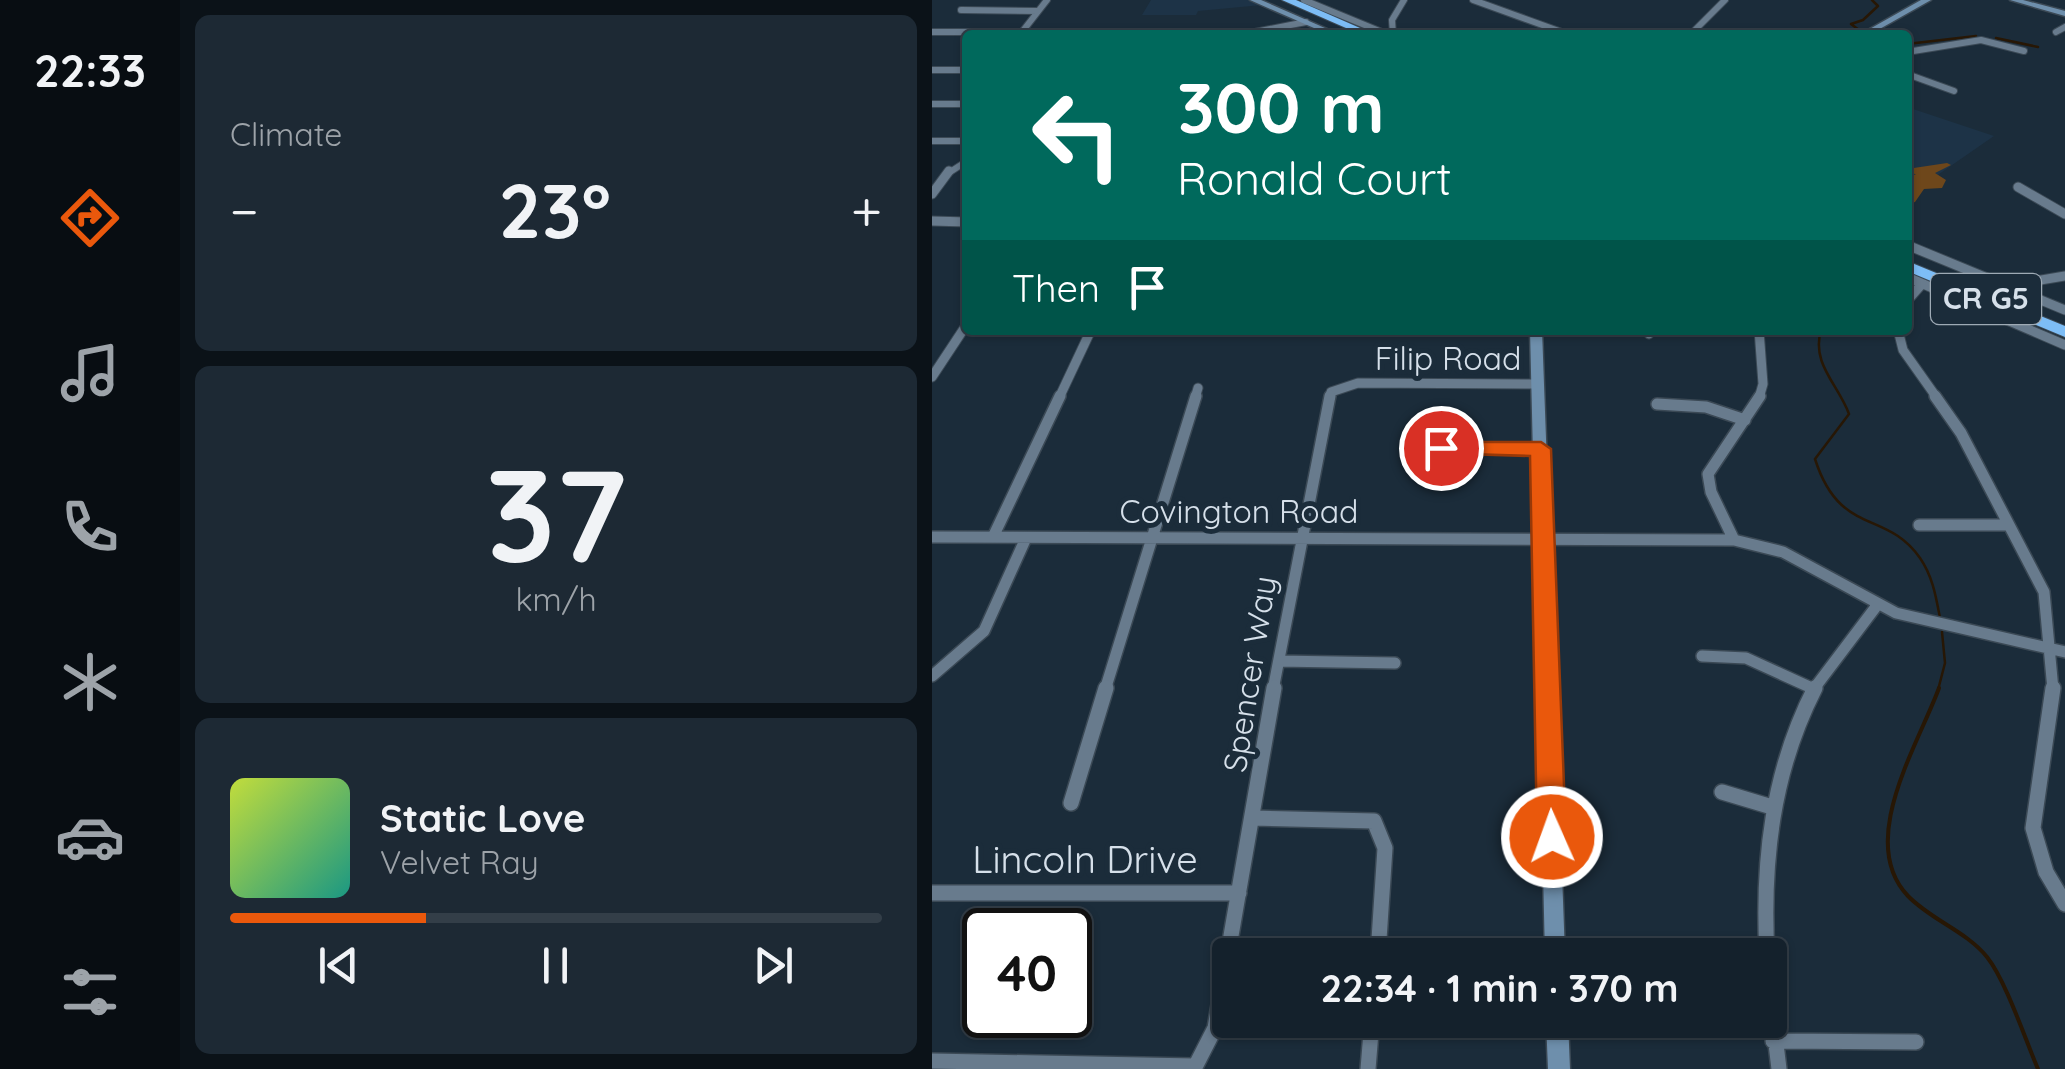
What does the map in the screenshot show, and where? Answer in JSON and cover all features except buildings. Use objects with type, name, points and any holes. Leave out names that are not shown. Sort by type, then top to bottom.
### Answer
[{"type":"highway","points":[[1272,0],[1343,30]]},
{"type":"highway","points":[[1286,0],[1359,30]]},
{"type":"highway","name":"CR G5","points":[[1912,264],[2064,323]]},
{"type":"highway","name":"CR G5","points":[[1912,264],[2064,332]]},
{"type":"street","points":[[1024,30],[1046,0]]},
{"type":"street","points":[[1254,0],[1324,30]]},
{"type":"street","points":[[1304,0],[1379,30]]},
{"type":"street","points":[[1391,30],[1392,20],[1404,0]]},
{"type":"street","points":[[1472,0],[1556,30]]},
{"type":"street","points":[[1489,6],[1504,0]]},
{"type":"street","points":[[1695,30],[1725,0]]},
{"type":"street","points":[[1876,30],[1927,0]]},
{"type":"street","points":[[2014,0],[2064,14]]},
{"type":"street","points":[[961,10],[1038,11]]},
{"type":"street","points":[[1264,30],[1306,22]]},
{"type":"street","points":[[2056,32],[2064,26]]},
{"type":"street","points":[[932,32],[962,32]]},
{"type":"street","points":[[1988,32],[1990,41]]},
{"type":"street","points":[[1912,51],[1942,43],[1990,41],[2024,52]]},
{"type":"street","points":[[932,70],[962,70]]},
{"type":"street","points":[[1912,76],[1954,92]]},
{"type":"street","points":[[932,104],[962,104]]},
{"type":"street","points":[[932,142],[962,142]]},
{"type":"street","points":[[932,194],[948,172],[962,164]]},
{"type":"street","points":[[2018,187],[2064,214]]},
{"type":"street","points":[[932,221],[962,222]]},
{"type":"street","points":[[1912,247],[2064,310]]},
{"type":"street","points":[[2018,291],[2029,282],[2064,276]]},
{"type":"street","points":[[1912,279],[2064,345]]},
{"type":"street","points":[[1912,295],[1922,284]]},
{"type":"street","points":[[932,377],[962,332]]},
{"type":"street","points":[[993,537],[1089,335]]},
{"type":"street","points":[[1536,335],[1555,938]]},
{"type":"street","points":[[1734,540],[1711,492],[1708,474],[1758,401],[1763,384],[1759,335]]},
{"type":"street","points":[[1899,335],[1903,350],[1961,433],[2044,592],[2058,651],[2033,828],[2046,872],[2064,904]]},
{"type":"street","name":"Filip Road","points":[[1300,540],[1331,392],[1358,383],[1538,384]]},
{"type":"street","points":[[1071,803],[1198,388]]},
{"type":"street","points":[[1657,404],[1706,406],[1746,420]]},
{"type":"street","points":[[1441,448],[1541,449]]},
{"type":"street","points":[[1920,525],[2006,525]]},
{"type":"street","name":"Covington Road","points":[[932,537],[1734,540],[1784,552],[1878,604],[1920,620],[2058,651]]},
{"type":"street","points":[[932,676],[984,631],[1026,538]]},
{"type":"street","name":"Spencer Way","points":[[1194,1067],[1215,1028],[1300,540]]},
{"type":"street","points":[[1766,938],[1772,807],[1789,745],[1814,689],[1878,604]]},
{"type":"street","points":[[1702,656],[1715,652],[1745,657],[1814,689]]},
{"type":"street","points":[[1280,661],[1395,663]]},
{"type":"street","points":[[1722,792],[1772,807]]},
{"type":"street","points":[[1254,818],[1374,821],[1380,830],[1385,870],[1379,938]]},
{"type":"street","name":"Lincoln Drive","points":[[932,893],[1239,892]]},
{"type":"street","points":[[1368,1069],[1371,1038]]},
{"type":"street","points":[[1558,1038],[1559,1069]]},
{"type":"street","points":[[1773,1038],[1778,1069]]},
{"type":"street","points":[[1773,1041],[1916,1042]]},
{"type":"street","points":[[932,1061],[1194,1067]]},
{"type":"shaded area","points":[[1151,0],[1249,0],[1262,5],[1198,11],[1196,15],[1142,15]]},
{"type":"shaded area","points":[[1912,109],[1994,136],[1929,181],[1912,174]]},
{"type":"shaded area","points":[[1951,165],[1935,173],[1946,180],[1942,188],[1924,189],[1912,203],[1912,175],[1916,175],[1912,168]]},
{"type":"waterway","points":[[1859,30],[1851,24],[1863,20],[1878,6],[1872,0]]},
{"type":"waterway","points":[[1912,43],[1976,36]]},
{"type":"waterway","points":[[1996,38],[2038,47]]},
{"type":"waterway","points":[[1820,335],[1823,364],[1849,414],[1815,459],[1825,484],[1850,512],[1893,533],[1920,558],[1931,580],[1940,618]]},
{"type":"waterway","points":[[1938,690],[1945,663],[1942,632]]},
{"type":"waterway","points":[[1939,688],[1906,765],[1889,821],[1888,849],[1894,874],[1908,896],[1987,957],[2008,995],[2038,1069]]},
{"type":"route","points":[[1441,448],[1541,449],[1552,837]]}]
